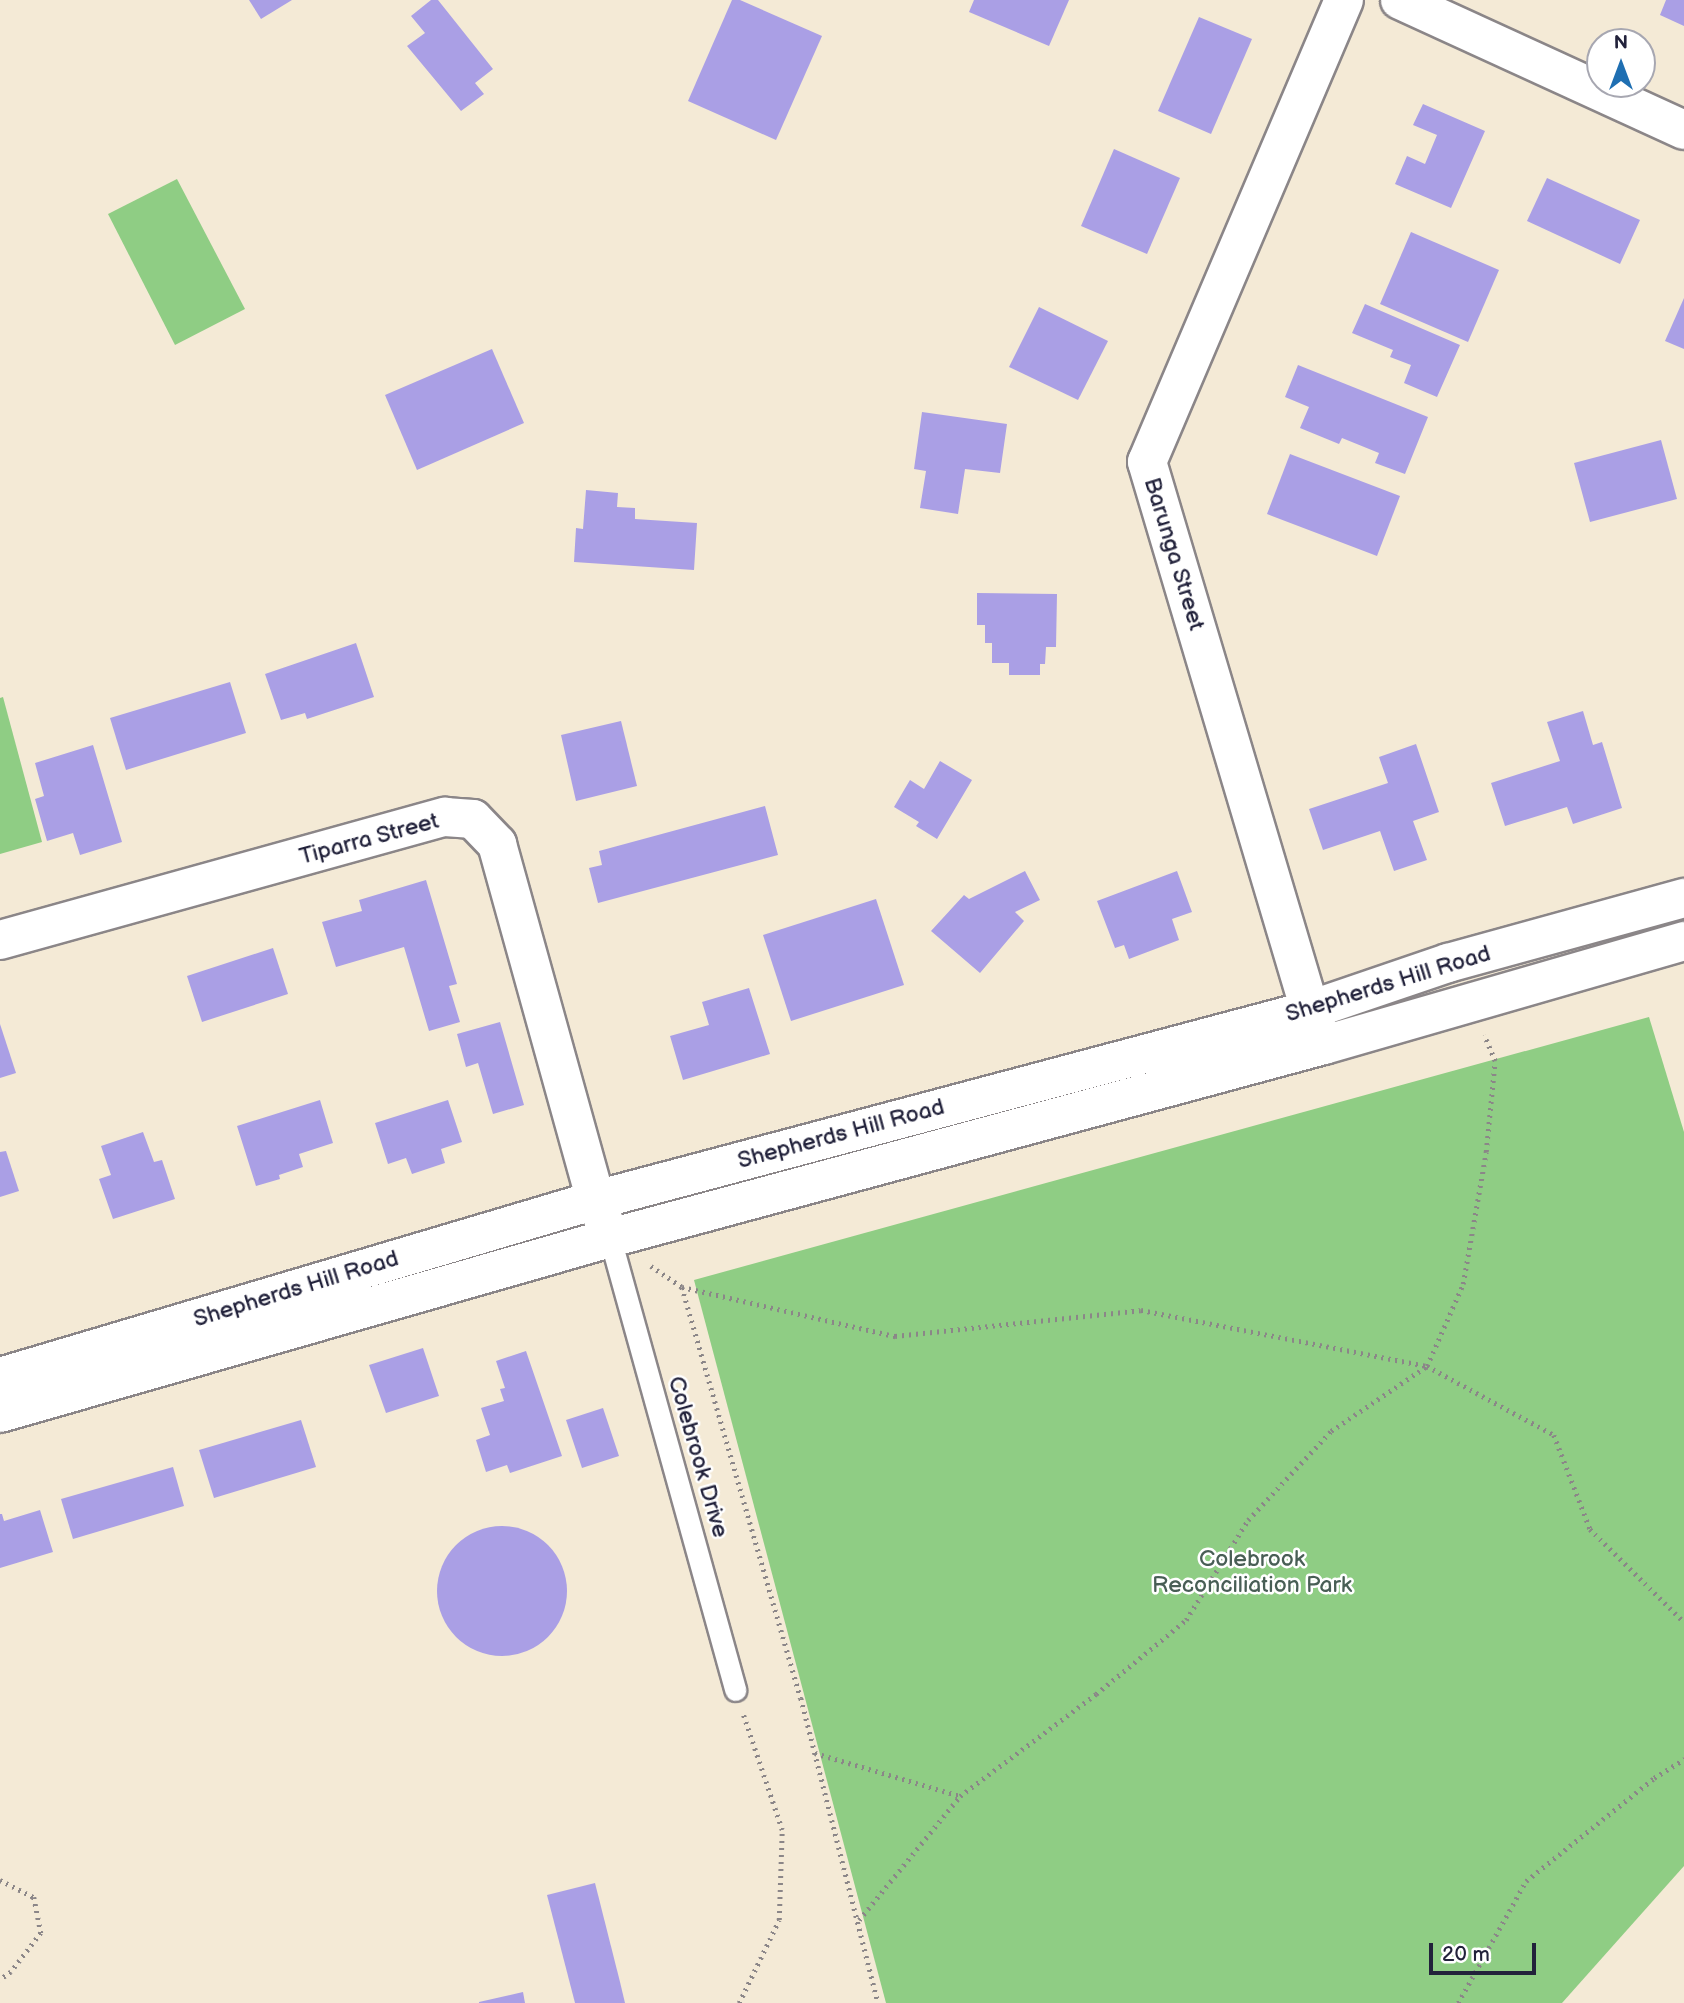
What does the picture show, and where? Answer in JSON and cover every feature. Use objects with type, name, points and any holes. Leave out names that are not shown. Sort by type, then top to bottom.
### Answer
[{"type":"main road","name":"Barunga Street","points":[[1324,1045],[1310,1010],[1147,462],[1344,0]]},
{"type":"main road","points":[[1400,0],[1684,130]]},
{"type":"main road","name":"Tiparra Street","points":[[0,940],[446,817],[473,819],[497,844],[596,1200],[610,1238]]},
{"type":"main road","name":"Shepherds Hill Road","points":[[0,1377],[596,1200],[1310,1010],[1448,963],[1684,898]]},
{"type":"main road","name":"Shepherds Hill Road","points":[[0,1413],[610,1238],[1324,1045],[1684,942]]},
{"type":"lane","name":"Colebrook Drive","points":[[610,1238],[736,1690]]},
{"type":"path","points":[[859,1920],[960,1796],[1096,1694],[1186,1620],[1248,1520],[1331,1431],[1427,1366],[1463,1284],[1486,1152],[1495,1061],[1469,1002]]},
{"type":"path","points":[[610,1238],[682,1287],[895,1336],[1141,1310],[1427,1366],[1554,1435],[1590,1528],[1684,1622]]},
{"type":"path","points":[[682,1287],[815,1753],[878,2003]]},
{"type":"path","points":[[736,1690],[782,1830],[779,1920],[739,2003]]},
{"type":"path","points":[[815,1753],[960,1796]]},
{"type":"path","points":[[1458,2003],[1527,1881],[1654,1778],[1684,1759]]},
{"type":"path","points":[[0,1880],[34,1897],[41,1933],[11,1972],[0,1980]]},
{"type":"green space","points":[[177,179],[245,309],[175,345],[108,214]]},
{"type":"green space","points":[[3,697],[42,842],[0,854],[0,698]]},
{"type":"green space","name":"Colebrook Reconciliation Park","points":[[1649,1017],[1684,1132],[1684,1866],[1562,2003],[886,2003],[694,1280]]},
{"type":"building","points":[[249,0],[292,0],[261,19]]},
{"type":"building","points":[[431,0],[438,0],[493,69],[475,83],[484,94],[461,111],[407,46],[425,33],[411,16]]},
{"type":"building","points":[[732,0],[740,0],[822,36],[776,140],[688,101]]},
{"type":"building","points":[[974,0],[1069,0],[1049,46],[969,12]]},
{"type":"building","points":[[1666,0],[1684,0],[1684,26],[1660,15]]},
{"type":"building","points":[[1199,17],[1252,39],[1211,134],[1158,111]]},
{"type":"building","points":[[1423,104],[1485,131],[1451,208],[1395,184],[1407,156],[1425,164],[1437,135],[1413,125]]},
{"type":"building","points":[[1114,149],[1180,178],[1147,254],[1081,226]]},
{"type":"building","points":[[1547,178],[1640,220],[1620,264],[1527,221]]},
{"type":"building","points":[[1411,232],[1499,270],[1468,342],[1380,304]]},
{"type":"building","points":[[1684,298],[1684,349],[1665,341]]},
{"type":"building","points":[[1365,304],[1460,345],[1437,397],[1404,383],[1411,365],[1390,357],[1393,350],[1352,333]]},
{"type":"building","points":[[1039,307],[1108,341],[1078,400],[1009,367]]},
{"type":"building","points":[[492,349],[524,423],[417,470],[385,395]]},
{"type":"building","points":[[1298,365],[1428,417],[1405,474],[1375,463],[1379,453],[1342,438],[1339,444],[1300,428],[1309,407],[1285,397]]},
{"type":"building","points":[[922,412],[1007,424],[1000,473],[965,469],[958,514],[920,508],[926,471],[914,469]]},
{"type":"building","points":[[1661,440],[1677,499],[1590,522],[1574,463]]},
{"type":"building","points":[[1290,454],[1400,496],[1377,556],[1267,514]]},
{"type":"building","points":[[586,490],[618,493],[617,507],[635,508],[635,519],[697,523],[694,570],[574,562],[576,528],[583,529]]},
{"type":"building","points":[[977,593],[1057,594],[1056,647],[1046,647],[1045,664],[1040,664],[1040,675],[1009,675],[1009,663],[992,663],[992,643],[985,643],[985,625],[977,625]]},
{"type":"building","points":[[356,643],[374,697],[307,719],[305,713],[281,720],[265,674]]},
{"type":"building","points":[[230,682],[246,733],[126,770],[110,718]]},
{"type":"building","points":[[1583,711],[1593,745],[1602,742],[1622,808],[1573,824],[1567,807],[1505,826],[1491,783],[1560,761],[1547,722]]},
{"type":"building","points":[[621,721],[637,786],[576,801],[561,735]]},
{"type":"building","points":[[1416,744],[1439,812],[1413,821],[1427,860],[1394,871],[1380,831],[1323,850],[1309,809],[1388,783],[1379,757]]},
{"type":"building","points":[[93,745],[122,842],[80,855],[73,833],[47,841],[35,799],[44,796],[35,763]]},
{"type":"building","points":[[940,761],[972,780],[937,839],[916,826],[919,822],[894,807],[910,780],[924,789]]},
{"type":"building","points":[[765,806],[778,855],[598,903],[589,868],[602,865],[599,851]]},
{"type":"building","points":[[1025,871],[1040,900],[1015,912],[1024,921],[980,973],[931,931],[964,895],[969,899]]},
{"type":"building","points":[[1177,871],[1192,912],[1172,919],[1179,940],[1129,959],[1124,945],[1115,948],[1097,901]]},
{"type":"building","points":[[426,880],[457,984],[449,986],[460,1022],[429,1031],[404,947],[336,967],[322,922],[362,911],[359,900]]},
{"type":"building","points":[[876,899],[904,985],[791,1021],[763,935]]},
{"type":"building","points":[[273,948],[288,994],[202,1022],[187,976]]},
{"type":"building","points":[[749,988],[770,1054],[683,1080],[670,1036],[709,1025],[702,1002]]},
{"type":"building","points":[[500,1022],[524,1105],[493,1114],[478,1063],[466,1067],[457,1034]]},
{"type":"building","points":[[0,1024],[16,1073],[0,1078]]},
{"type":"building","points":[[320,1100],[333,1143],[299,1154],[303,1167],[279,1175],[280,1179],[256,1186],[237,1126]]},
{"type":"building","points":[[448,1100],[462,1142],[441,1149],[445,1163],[412,1174],[406,1158],[388,1164],[375,1123]]},
{"type":"building","points":[[143,1132],[154,1162],[162,1160],[175,1199],[113,1219],[99,1179],[111,1175],[101,1146]]},
{"type":"building","points":[[6,1151],[19,1191],[0,1197],[0,1152]]},
{"type":"building","points":[[423,1348],[439,1396],[386,1413],[369,1365]]},
{"type":"building","points":[[526,1351],[562,1456],[510,1473],[507,1465],[486,1472],[476,1440],[490,1435],[481,1408],[504,1401],[500,1389],[505,1388],[496,1361]]},
{"type":"building","points":[[603,1408],[619,1456],[582,1468],[566,1420]]},
{"type":"building","points":[[301,1420],[316,1467],[214,1498],[199,1450]]},
{"type":"building","points":[[173,1467],[184,1506],[73,1539],[61,1499]]},
{"type":"building","points":[[40,1510],[53,1552],[0,1568],[0,1514],[4,1521]]},
{"type":"building","points":[[502,1526],[527,1531],[548,1545],[562,1566],[567,1591],[562,1616],[548,1637],[527,1651],[502,1656],[477,1651],[456,1637],[442,1616],[437,1591],[442,1566],[456,1545],[477,1531]]},
{"type":"building","points":[[595,1883],[625,2003],[575,2003],[547,1895]]},
{"type":"building","points":[[523,1992],[525,2003],[479,2003],[479,2002]]}]
